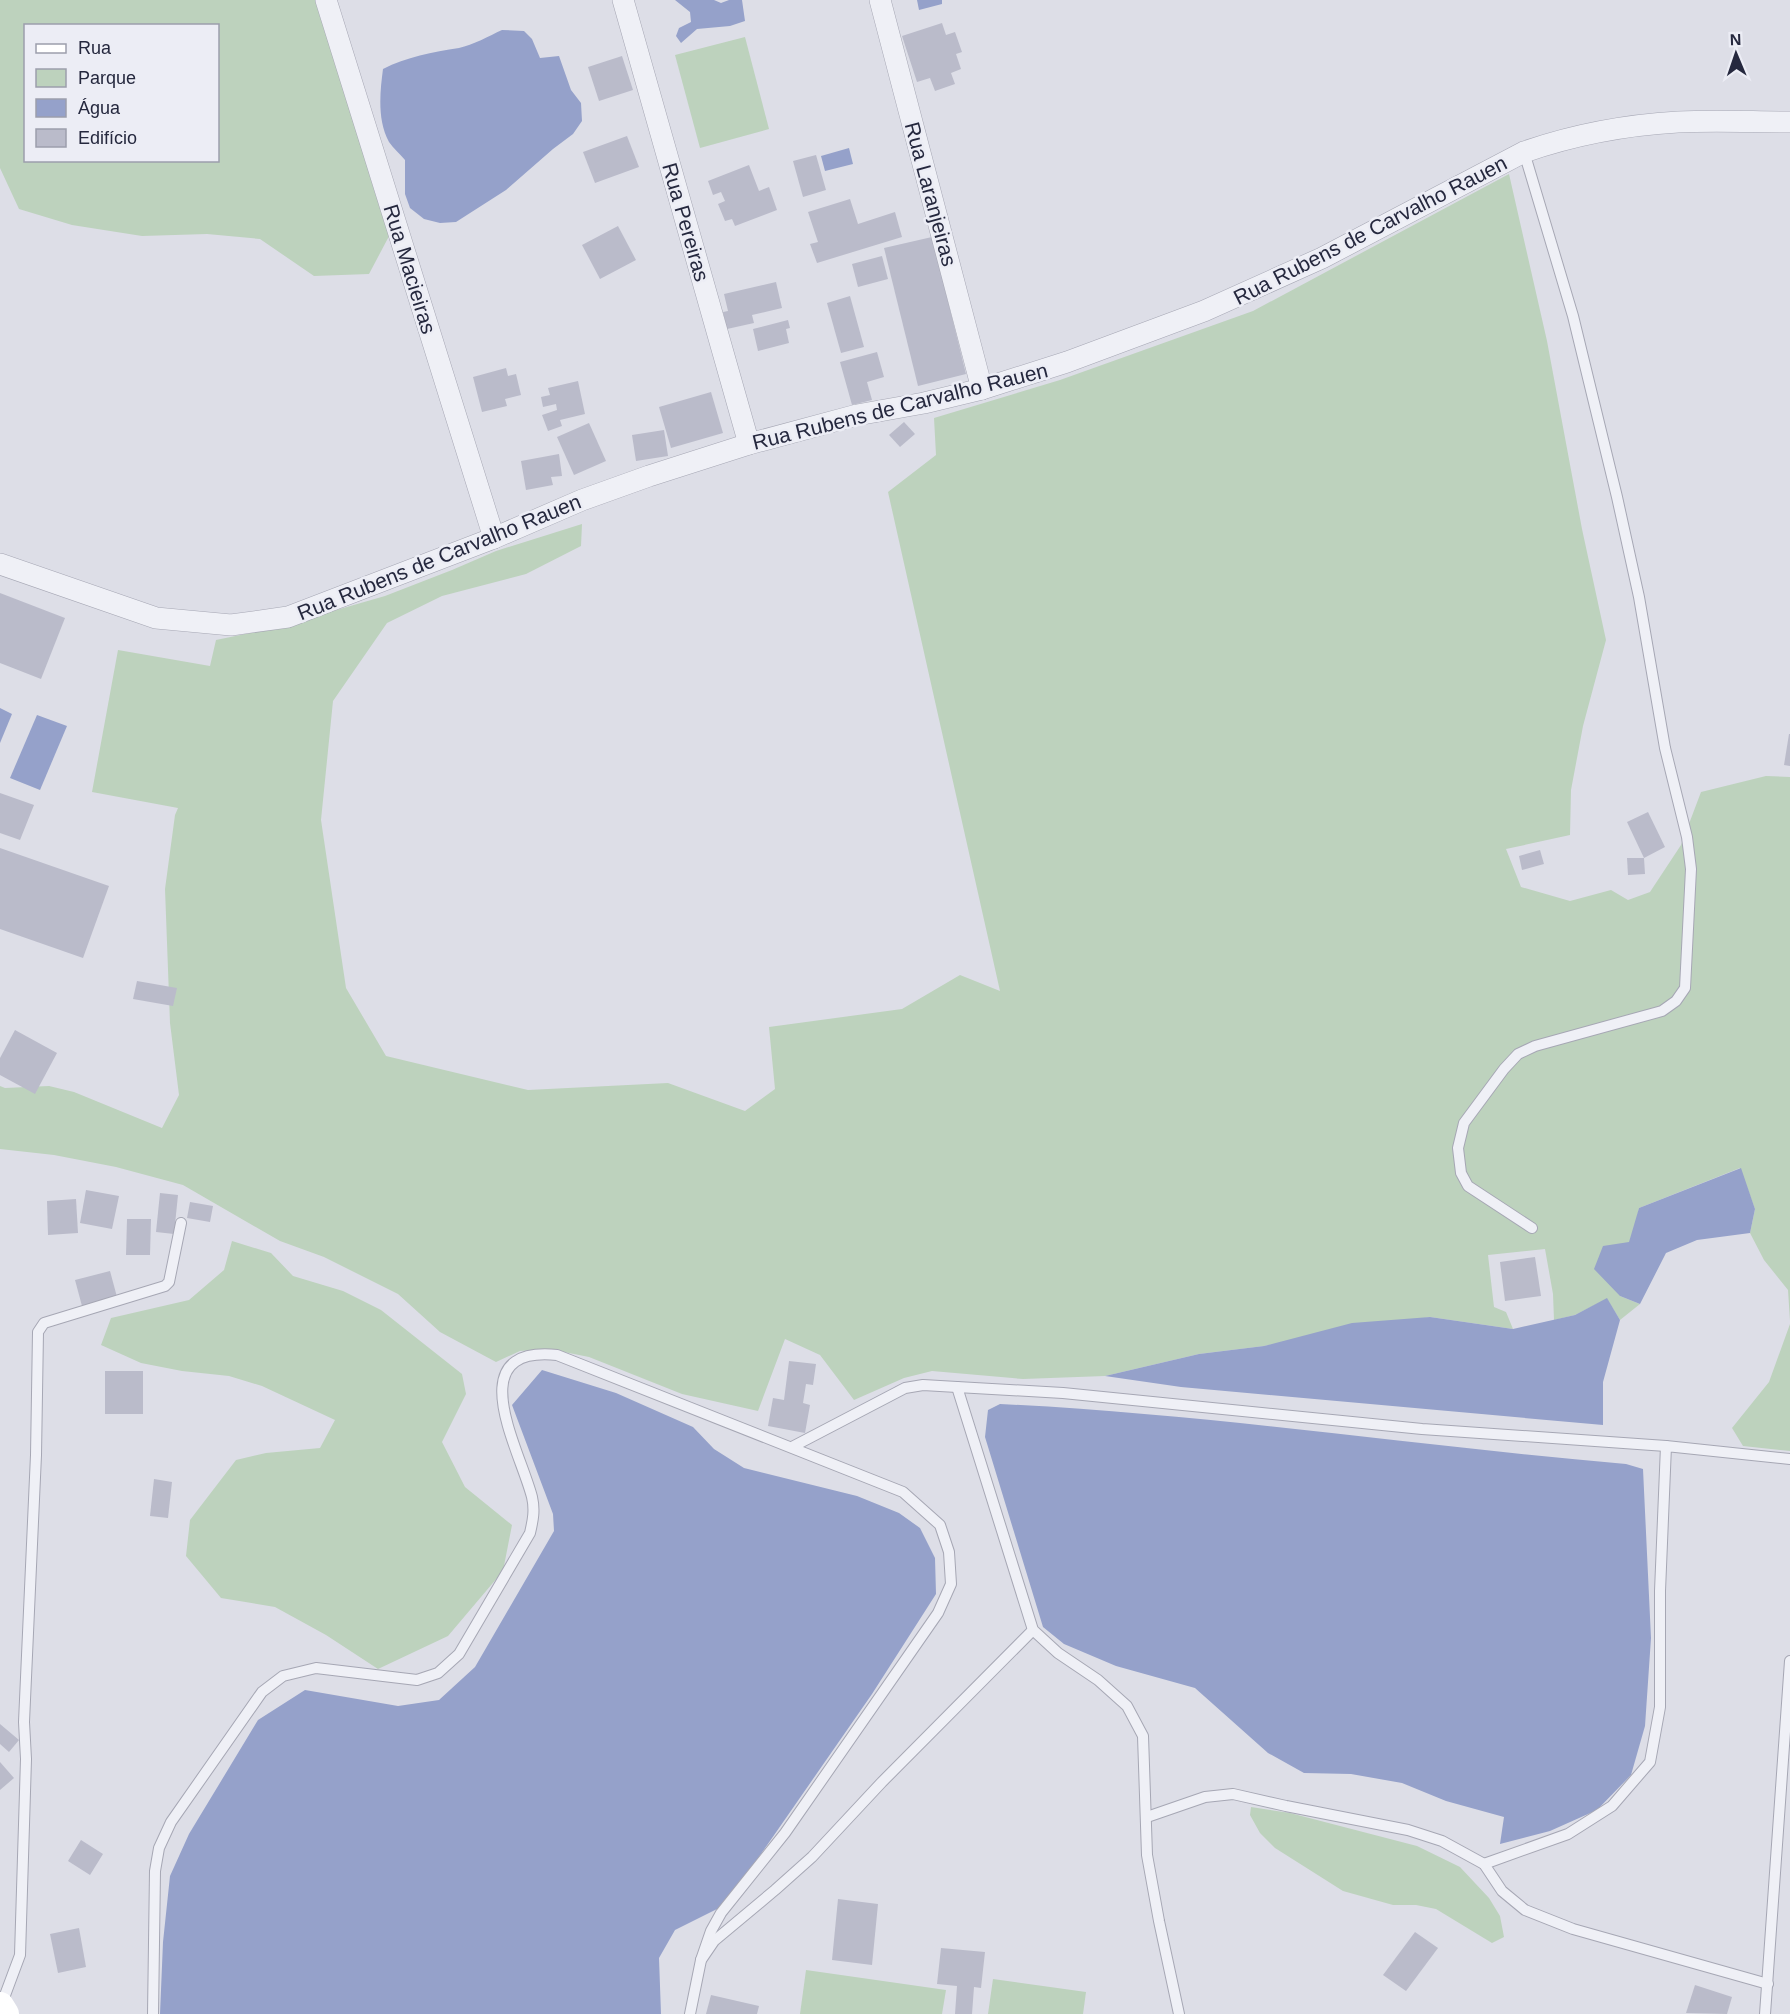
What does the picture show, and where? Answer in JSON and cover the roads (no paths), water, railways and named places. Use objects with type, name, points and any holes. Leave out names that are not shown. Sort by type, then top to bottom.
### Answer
[{"type":"street","name":"Rua Macieiras","points":[[326,0],[494,538]]},
{"type":"street","name":"Rua Pereiras","points":[[623,0],[749,444]]},
{"type":"street","name":"Rua Laranjeiras","points":[[880,0],[982,389]]},
{"type":"street","name":"Rua Rubens de Carvalho Rauen","points":[[0,564],[156,618],[231,625],[288,617],[494,538],[582,500],[649,476],[749,444],[857,415],[924,403],[982,389],[1067,362],[1204,311],[1322,258],[1524,152],[1547,144],[1603,131],[1678,122],[1790,123]]},
{"type":"street","points":[[0,2006],[5,2014]]},
{"type":"lane","points":[[1524,152],[1573,316],[1617,497],[1639,597],[1665,748],[1681,806],[1691,869],[1685,988],[1676,1001],[1662,1011],[1535,1046],[1518,1054],[1464,1123],[1458,1148],[1461,1173],[1468,1186],[1532,1228]]},
{"type":"lane","points":[[0,2006],[20,1955],[26,1759],[24,1722],[36,1455],[38,1332],[44,1323],[165,1286],[169,1282],[181,1223]]},
{"type":"lane","points":[[153,2014],[155,1871],[159,1848],[171,1822],[262,1692],[283,1676],[316,1668],[417,1680],[438,1672],[459,1654],[530,1533],[534,1513],[532,1497],[504,1414],[500,1389],[506,1370],[522,1358],[539,1353],[557,1355],[903,1492],[940,1525],[949,1552],[951,1584],[938,1613],[785,1833],[721,1913],[711,1931],[701,1960],[690,2014]]},
{"type":"lane","points":[[792,1447],[905,1388],[923,1385],[1063,1393],[1434,1430],[1666,1446],[1790,1459]]},
{"type":"lane","points":[[957,1387],[1032,1630],[1058,1653],[1098,1680],[1127,1706],[1143,1737],[1147,1855],[1179,2014]]},
{"type":"lane","points":[[1484,1864],[1568,1834],[1612,1806],[1650,1762],[1660,1707],[1660,1591],[1666,1446]]},
{"type":"lane","points":[[701,1960],[714,1941],[812,1857],[882,1782],[1032,1630]]},
{"type":"lane","points":[[1765,2014],[1790,1661]]},
{"type":"lane","points":[[1147,1817],[1206,1797],[1233,1794],[1408,1830],[1442,1842],[1484,1864],[1502,1891],[1525,1910],[1573,1929],[1768,1984]]},
{"type":"water","points":[[675,0],[714,0],[721,3],[729,0],[742,0],[745,21],[730,26],[697,29],[681,43],[676,36],[679,28],[691,22],[690,12]]},
{"type":"water","points":[[917,0],[942,0],[942,4],[919,10]]},
{"type":"water","points":[[502,30],[524,31],[532,39],[540,58],[559,56],[571,90],[581,103],[582,121],[573,134],[506,190],[456,222],[440,223],[424,219],[410,208],[405,194],[405,160],[389,142],[385,133],[380,96],[383,69],[401,61],[464,47]]},
{"type":"water","points":[[849,148],[853,164],[825,171],[821,156]]},
{"type":"water","points":[[0,708],[12,714],[0,743]]},
{"type":"water","points":[[37,715],[67,726],[40,790],[10,778]]},
{"type":"water","points":[[1741,1168],[1755,1209],[1750,1233],[1697,1240],[1666,1253],[1640,1304],[1620,1296],[1594,1269],[1603,1246],[1629,1242],[1639,1208]]},
{"type":"water","points":[[1607,1298],[1620,1320],[1603,1382],[1603,1425],[1181,1387],[1105,1376],[1199,1354],[1264,1346],[1352,1323],[1430,1317],[1513,1329],[1575,1315]]},
{"type":"water","points":[[542,1370],[616,1393],[693,1427],[714,1449],[744,1468],[857,1496],[899,1513],[920,1528],[935,1558],[936,1594],[872,1694],[754,1864],[721,1907],[675,1930],[659,1958],[661,2014],[160,2014],[163,1942],[170,1876],[189,1834],[258,1720],[305,1690],[398,1706],[439,1700],[475,1667],[554,1531],[553,1514],[512,1405]]},
{"type":"water","points":[[1000,1404],[1157,1415],[1626,1464],[1643,1469],[1651,1638],[1645,1726],[1631,1775],[1597,1810],[1550,1831],[1500,1844],[1504,1817],[1446,1801],[1402,1783],[1351,1774],[1304,1773],[1268,1753],[1195,1688],[1116,1666],[1064,1644],[1043,1627],[985,1437],[988,1410]]}]
